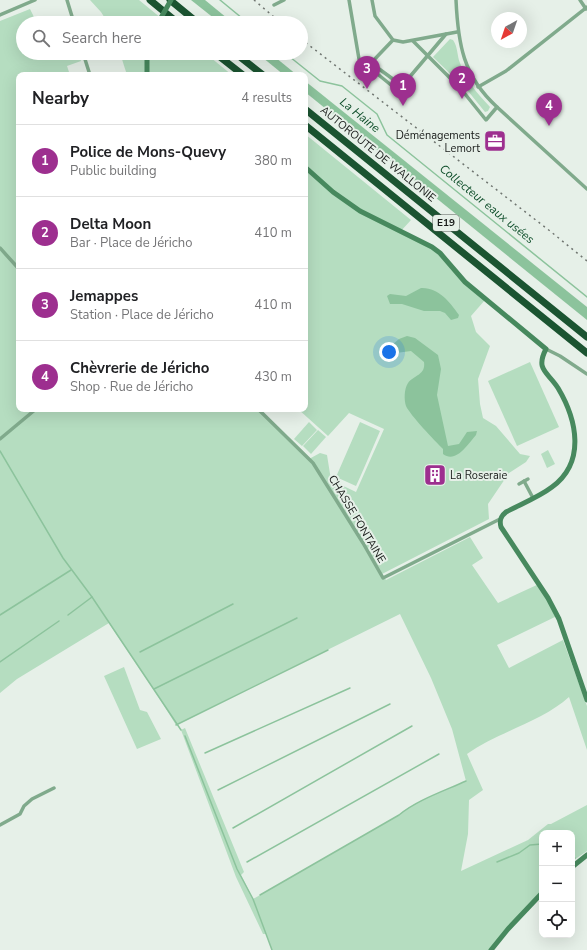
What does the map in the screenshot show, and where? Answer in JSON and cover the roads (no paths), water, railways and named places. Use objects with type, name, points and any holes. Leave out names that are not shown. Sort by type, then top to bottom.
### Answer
[{"type":"highway","points":[[150,0],[169,16]]},
{"type":"highway","points":[[170,0],[189,16]]},
{"type":"highway","points":[[225,60],[239,72]]},
{"type":"highway","points":[[245,60],[259,72]]},
{"type":"highway","name":"AUTOROUTE DE WALLONIE","points":[[308,111],[587,337]]},
{"type":"highway","name":"E19","points":[[308,127],[587,353]]},
{"type":"street","points":[[0,15],[35,0]]},
{"type":"street","points":[[67,0],[72,16]]},
{"type":"street","points":[[162,16],[170,0]]},
{"type":"street","points":[[274,5],[284,0]]},
{"type":"street","points":[[350,0],[359,59],[391,85],[402,86]]},
{"type":"street","points":[[372,0],[375,16],[393,40],[403,42],[457,32]]},
{"type":"street","points":[[456,0],[457,32],[467,68],[478,87],[497,107],[587,189]]},
{"type":"street","points":[[478,87],[506,71],[587,8],[580,0]]},
{"type":"street","points":[[402,86],[446,34]]},
{"type":"street","points":[[368,66],[393,40]]},
{"type":"street","points":[[414,40],[461,89],[486,120],[497,107]]},
{"type":"street","points":[[85,60],[89,72]]},
{"type":"street","points":[[147,60],[147,72]]},
{"type":"street","points":[[371,63],[402,86]]},
{"type":"street","points":[[308,170],[333,192],[360,211],[432,247],[466,282],[546,350],[560,356],[587,374]]},
{"type":"street","points":[[0,248],[16,266]]},
{"type":"street","points":[[546,350],[541,360],[542,367],[561,394],[575,430],[576,442],[573,459],[567,471],[552,488],[506,512],[500,519],[501,527],[548,598],[559,619],[587,700]]},
{"type":"street","points":[[0,439],[32,412]]},
{"type":"street","name":"CHASSE FONTAINE","points":[[261,412],[313,463],[364,543],[383,578],[500,519]]},
{"type":"street","points":[[519,484],[528,479]]},
{"type":"street","points":[[524,482],[533,498]]},
{"type":"street","points":[[0,825],[20,814],[24,806],[32,799],[54,788]]},
{"type":"street","points":[[575,864],[587,855]]},
{"type":"street","points":[[492,950],[508,929],[539,896]]},
{"type":"waterway","name":"Collecteur eaux usées","points":[[220,0],[239,16]]},
{"type":"waterway","name":"Collecteur eaux usées","points":[[294,60],[320,81],[342,86],[377,114],[387,135],[587,297]]},
{"type":"waterway","points":[[0,451],[63,558],[92,597],[181,730]]},
{"type":"waterway","points":[[0,615],[71,570]]},
{"type":"waterway","points":[[68,615],[92,597]]},
{"type":"waterway","points":[[140,652],[233,604]]},
{"type":"waterway","points":[[154,689],[297,618]]},
{"type":"waterway","points":[[0,662],[59,621]]},
{"type":"waterway","points":[[176,725],[328,650]]},
{"type":"waterway","points":[[205,753],[350,688]]},
{"type":"waterway","points":[[218,790],[390,704]]},
{"type":"waterway","points":[[233,828],[412,726]]},
{"type":"waterway","points":[[185,736],[237,869],[253,899],[272,950]]},
{"type":"waterway","points":[[247,862],[439,754]]},
{"type":"waterway","points":[[260,895],[414,805],[466,781]]},
{"type":"waterway","points":[[497,862],[519,853],[530,845],[539,844]]},
{"type":"railway","points":[[254,0],[273,16]]},
{"type":"railway","points":[[308,44],[587,261]]},
{"type":"place","name":"Jemappes","points":[[367,89]]},
{"type":"place","name":"Delta Moon","points":[[462,99]]},
{"type":"place","name":"Police de Mons-Quevy","points":[[403,106]]},
{"type":"place","name":"Chèvrerie de Jéricho","points":[[549,126]]},
{"type":"place","name":"Déménagements Lemort","points":[[495,141]]},
{"type":"place","name":"La Roseraie","points":[[435,475]]},
{"type":"water label","name":"La Haine","points":[[360,115]]}]
